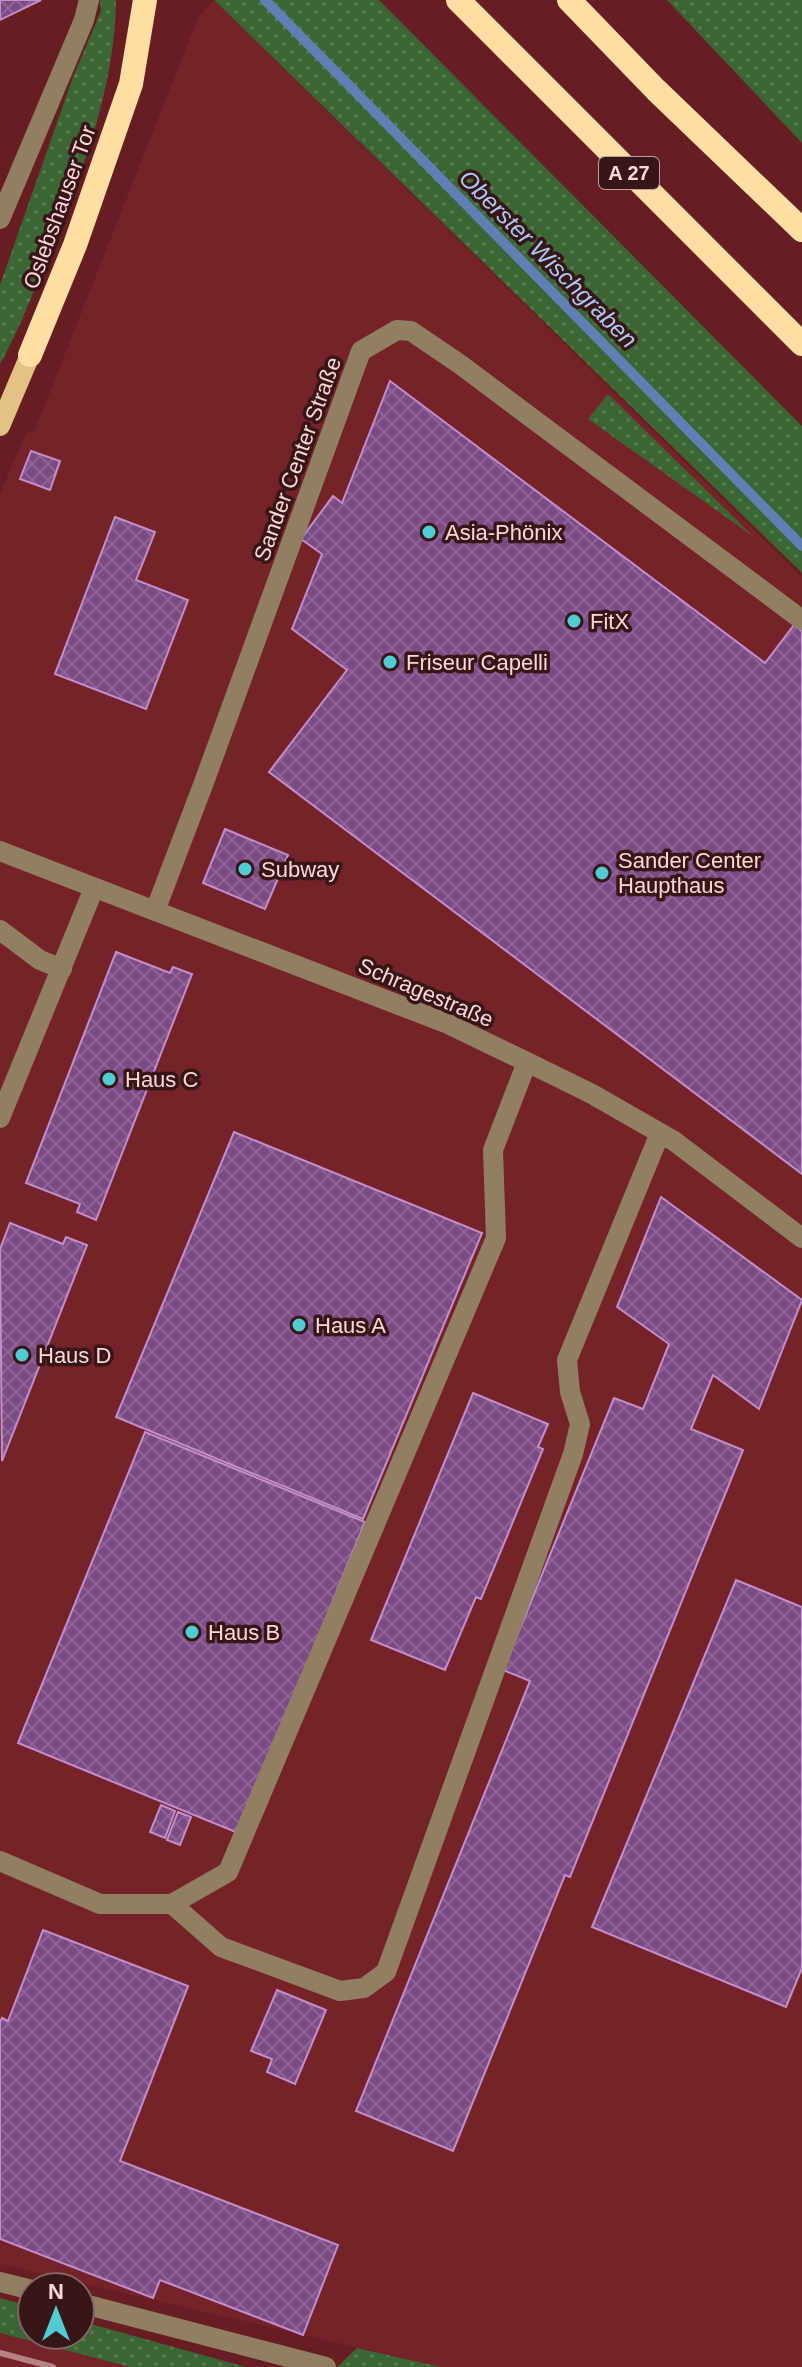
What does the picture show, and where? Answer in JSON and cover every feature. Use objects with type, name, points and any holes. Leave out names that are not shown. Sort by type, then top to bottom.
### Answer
[{"type":"highway","name":"Oslebshauser Tor","points":[[30,355],[75,245],[131,84],[145,0]]},
{"type":"highway","name":"A 27","points":[[458,0],[802,344]]},
{"type":"highway","points":[[569,0],[656,90],[802,230]]},
{"type":"main road","name":"Oslebshauser Tor","points":[[0,426],[30,355]]},
{"type":"street","points":[[0,219],[84,20],[89,0]]},
{"type":"street","name":"Sander Center Straße","points":[[155,911],[361,351],[397,330],[411,331],[461,365],[802,620]]},
{"type":"street","name":"Schragestraße","points":[[0,851],[448,1024],[527,1062],[660,1133],[802,1238]]},
{"type":"street","points":[[0,1118],[94,888]]},
{"type":"street","points":[[0,930],[40,960],[62,969]]},
{"type":"street","points":[[0,1861],[100,1904],[172,1904],[228,1872],[496,1238],[493,1150],[527,1062]]},
{"type":"street","points":[[172,1904],[221,1947],[340,1991],[364,1988],[386,1972],[573,1454],[580,1424],[570,1392],[567,1360],[660,1133]]},
{"type":"street","points":[[96,2307],[326,2367]]},
{"type":"shaded area","points":[[214,0],[802,577],[802,2367],[441,2367],[96,2286],[96,2271],[30,2271],[0,2264],[0,494],[27,431],[34,432],[199,16]]},
{"type":"shaded area","points":[[0,2333],[16,2337],[16,2351],[69,2351],[130,2367],[0,2367]]},
{"type":"green space","points":[[100,0],[116,0],[110,66],[94,132],[20,325],[0,364],[0,285],[73,77],[101,11]]},
{"type":"green space","points":[[214,0],[379,0],[802,426],[802,573]]},
{"type":"green space","points":[[667,0],[802,0],[802,143]]},
{"type":"green space","points":[[608,394],[754,537],[588,419]]},
{"type":"green space","points":[[0,2298],[16,2302],[16,2337],[0,2333]]},
{"type":"green space","points":[[96,2325],[246,2367],[130,2367],[69,2351],[96,2351]]},
{"type":"green space","points":[[357,2348],[441,2367],[337,2367]]},
{"type":"building","points":[[0,0],[41,0],[0,20]]},
{"type":"building","name":"Sander Center Haupthaus","points":[[390,381],[765,663],[794,625],[802,631],[802,1174],[269,772],[347,670],[292,629],[322,554],[301,539],[333,496],[342,503]]},
{"type":"building","points":[[31,451],[60,461],[50,490],[20,479]]},
{"type":"building","points":[[115,517],[155,532],[136,580],[188,600],[146,709],[55,674]]},
{"type":"building","points":[[225,829],[288,855],[265,909],[203,883]]},
{"type":"building","name":"Haus C","points":[[116,952],[170,973],[173,967],[192,974],[96,1220],[77,1212],[80,1204],[26,1183]]},
{"type":"building","name":"Haus A","points":[[234,1132],[482,1233],[363,1519],[116,1417]]},
{"type":"building","points":[[661,1197],[802,1300],[759,1409],[713,1375],[691,1429],[743,1450],[570,1877],[565,1875],[453,2151],[356,2111],[530,1681],[503,1670],[614,1398],[643,1409],[669,1344],[617,1307]]},
{"type":"building","name":"Haus D","points":[[10,1223],[63,1244],[66,1237],[87,1245],[2,1461],[0,1249]]},
{"type":"building","points":[[473,1393],[548,1424],[538,1447],[543,1449],[481,1599],[476,1597],[445,1670],[371,1640]]},
{"type":"building","name":"Haus B","points":[[145,1432],[365,1522],[238,1833],[18,1743]]},
{"type":"building","points":[[736,1580],[802,1607],[802,1968],[786,2007],[592,1927]]},
{"type":"building","points":[[161,1805],[175,1811],[165,1838],[150,1832]]},
{"type":"building","points":[[178,1812],[191,1817],[180,1845],[167,1840]]},
{"type":"building","points":[[43,1930],[188,1986],[120,2161],[338,2245],[303,2335],[160,2280],[153,2298],[96,2276],[96,2271],[83,2271],[0,2239],[0,2023],[2,2018],[8,2021]]},
{"type":"building","points":[[277,1990],[326,2010],[295,2084],[267,2072],[272,2059],[251,2051]]},
{"type":"waterway","name":"Oberster Wischgraben","points":[[265,0],[802,546]]},
{"type":"railway","points":[[0,2353],[53,2367]]},
{"type":"place","name":"Asia-Phönix","points":[[429,532]]},
{"type":"place","name":"FitX","points":[[574,621]]},
{"type":"place","name":"Friseur Capelli","points":[[390,662]]},
{"type":"place","name":"Subway","points":[[245,869]]},
{"type":"place","name":"Sander Center Haupthaus","points":[[602,873]]},
{"type":"place","name":"Haus C","points":[[109,1079]]},
{"type":"place","name":"Haus A","points":[[299,1325]]},
{"type":"place","name":"Haus D","points":[[22,1355]]},
{"type":"place","name":"Haus B","points":[[192,1632]]}]
